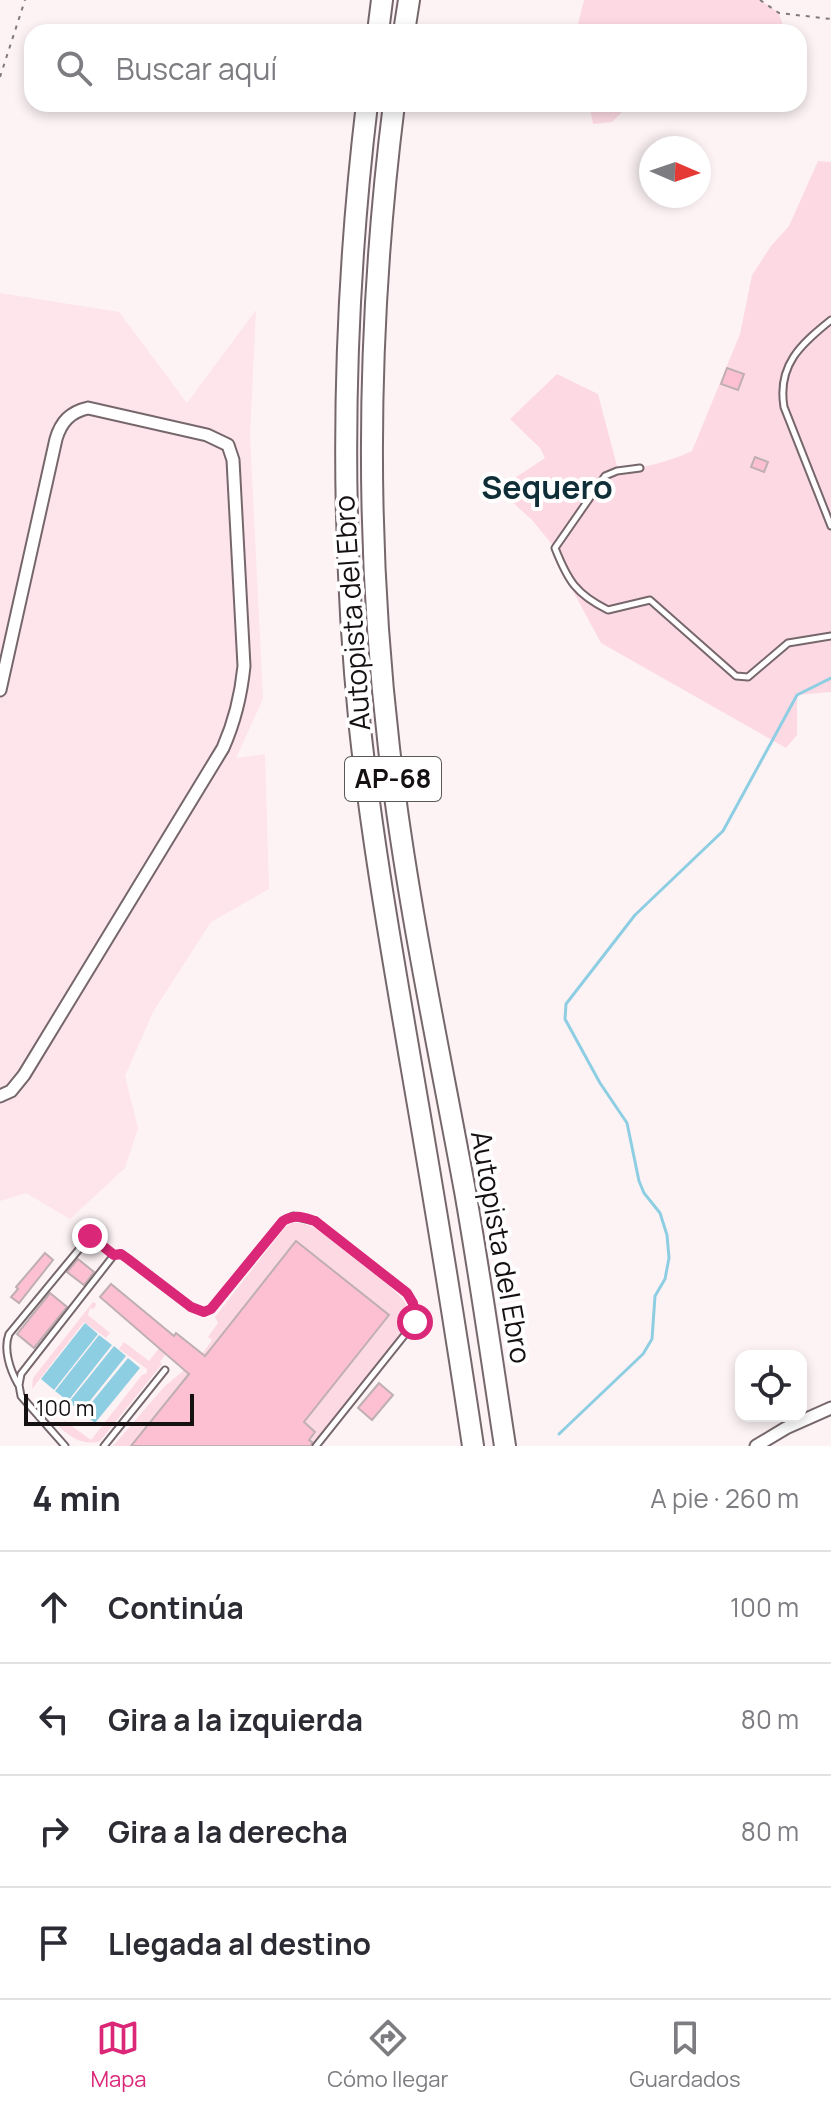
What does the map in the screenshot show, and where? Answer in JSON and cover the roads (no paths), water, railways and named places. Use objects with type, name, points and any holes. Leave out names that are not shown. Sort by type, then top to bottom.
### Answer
[{"type":"highway","points":[[379,24],[382,0]]},
{"type":"highway","points":[[405,24],[409,0]]},
{"type":"highway","name":"Autopista del Ebro","points":[[366,112],[354,221],[345,369],[345,491],[353,638],[371,815],[473,1446]]},
{"type":"highway","name":"Autopista del Ebro","points":[[393,112],[379,245],[371,385],[373,553],[383,691],[405,861],[467,1206],[505,1446]]},
{"type":"street","points":[[0,690],[56,439],[59,428],[68,417],[88,408],[207,435],[228,445],[233,460],[244,666],[241,697],[234,721],[223,748],[19,1084],[0,1096]]},
{"type":"street","points":[[756,1446],[786,1428],[831,1408]]},
{"type":"lane","points":[[831,320],[795,350],[782,392],[784,407],[831,526]]},
{"type":"lane","points":[[640,468],[605,476],[555,548],[568,582],[589,600],[608,610],[650,600],[736,676],[748,677],[788,643],[831,636]]},
{"type":"lane","points":[[67,1445],[21,1396],[21,1374],[114,1255],[121,1254],[191,1307],[204,1312],[211,1309],[283,1221],[293,1216],[315,1221],[407,1293],[413,1303],[415,1322],[316,1446]]},
{"type":"lane","points":[[19,1385],[11,1373],[6,1342],[9,1334],[90,1236],[114,1255]]},
{"type":"lane","points":[[104,1446],[165,1370]]},
{"type":"water","points":[[85,1323],[98,1334],[54,1390],[41,1379]]},
{"type":"water","points":[[99,1335],[112,1345],[68,1401],[55,1391]]},
{"type":"water","points":[[114,1346],[126,1356],[81,1412],[69,1402]]},
{"type":"water","points":[[128,1358],[140,1368],[95,1423],[83,1413]]},
{"type":"waterway","points":[[559,1434],[643,1354],[652,1339],[655,1296],[665,1279],[669,1258],[667,1235],[660,1213],[644,1193],[639,1181],[627,1123],[600,1083],[565,1019],[566,1004],[635,915],[723,831],[797,695],[831,678]]},
{"type":"district","name":"Sequero","points":[[547,488]]}]
